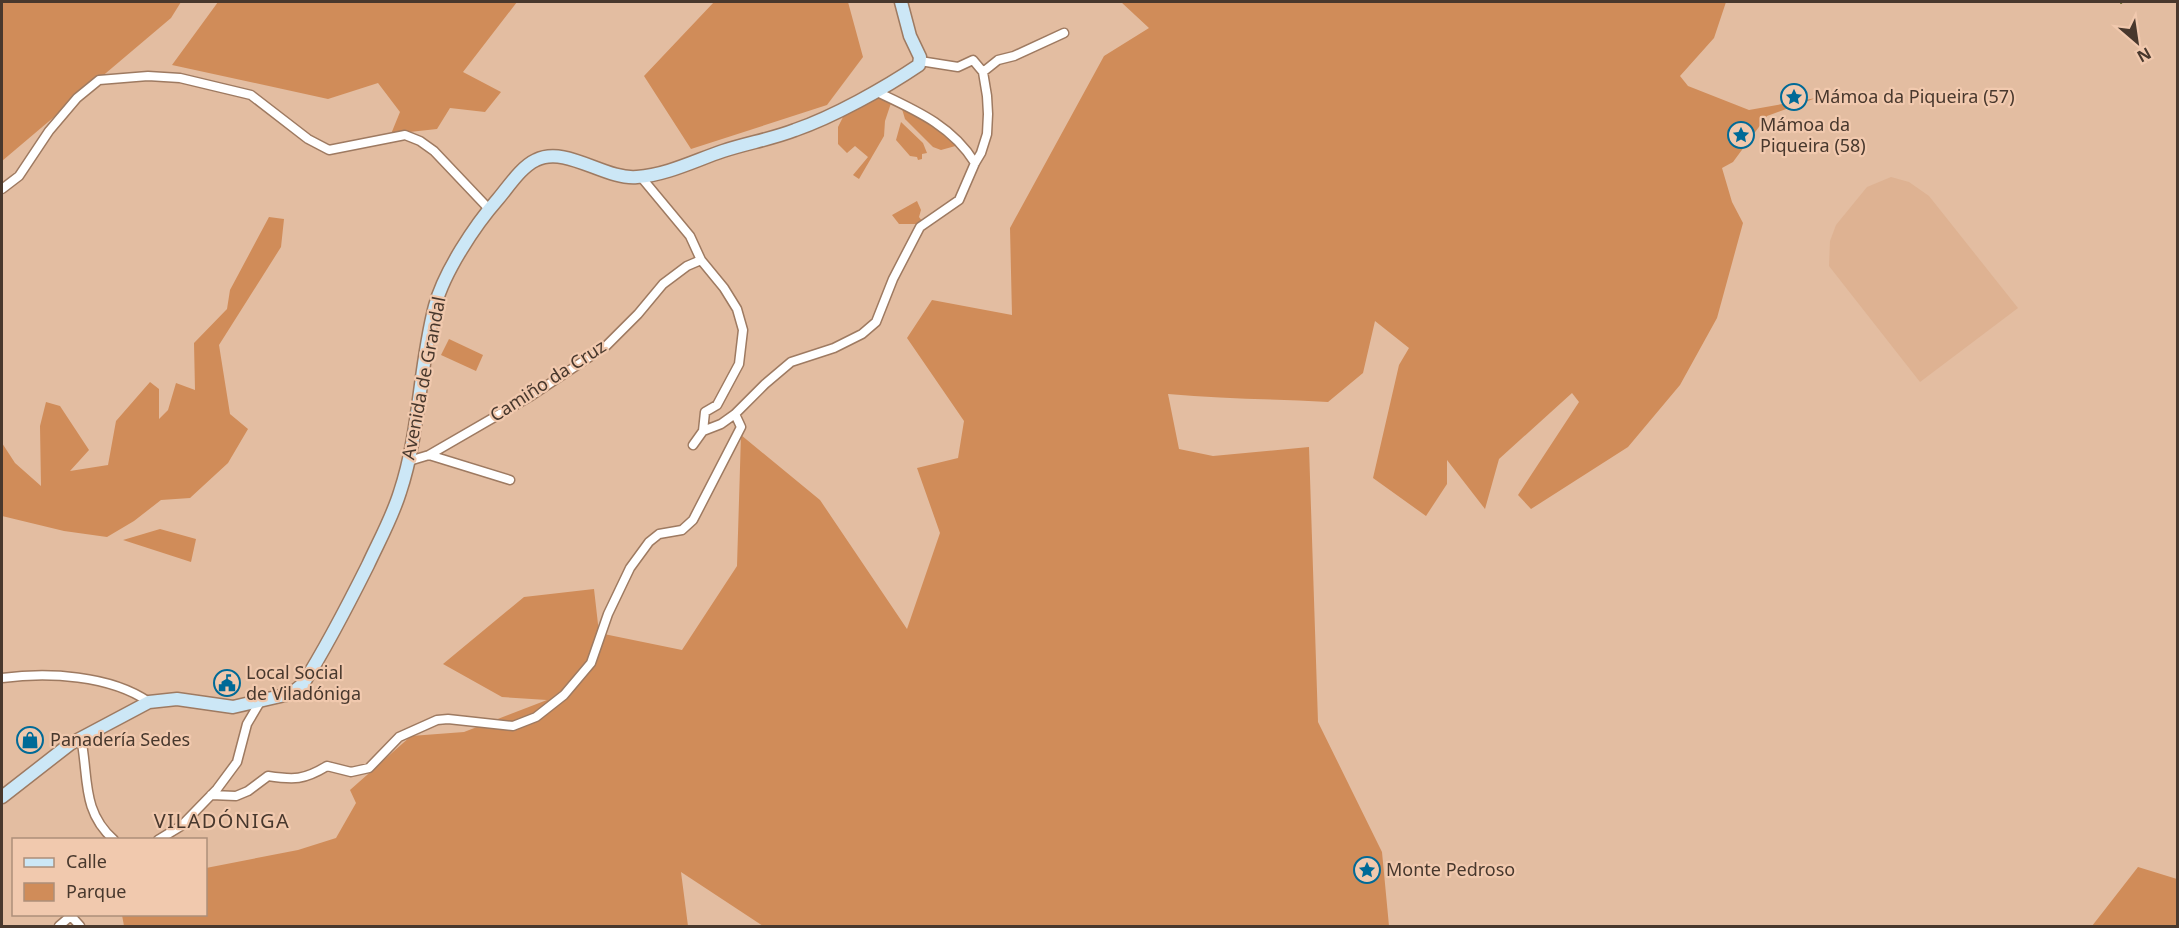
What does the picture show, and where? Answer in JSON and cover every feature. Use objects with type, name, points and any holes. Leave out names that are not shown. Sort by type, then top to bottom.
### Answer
[{"type":"street","points":[[693,444],[703,431],[735,414],[791,362],[834,348],[871,327],[876,322],[893,279],[920,227],[959,200],[981,153],[987,134],[987,96],[983,72],[973,60],[958,67],[920,61],[909,36],[901,2]]},
{"type":"street","points":[[983,72],[998,60],[1014,56],[1064,33]]},
{"type":"street","name":"Avenida de Grandal","points":[[2,797],[81,738],[149,702],[177,699],[233,707],[292,693],[308,676],[353,595],[392,515],[409,461],[437,300],[445,278],[489,209],[533,161],[547,156],[568,158],[617,176],[641,177],[748,142],[807,126],[917,67],[920,61]]},
{"type":"street","points":[[2,189],[19,176],[49,131],[77,98],[99,80],[148,76],[180,78],[251,95],[308,139],[329,150],[405,135],[420,141],[434,151],[489,209]]},
{"type":"street","points":[[875,91],[908,105],[929,118],[956,139],[975,163]]},
{"type":"street","points":[[641,177],[690,236],[700,260],[724,288],[737,309],[743,330],[739,364],[717,405],[705,412],[703,431]]},
{"type":"street","name":"Camiño da Cruz","points":[[409,461],[429,455],[531,396],[606,346],[638,314],[663,284],[687,266],[700,260]]},
{"type":"street","points":[[211,795],[236,796],[248,791],[268,776],[299,779],[309,777],[327,766],[351,772],[369,768],[399,737],[437,720],[448,719],[513,726],[536,717],[564,695],[591,663],[608,614],[630,568],[649,542],[659,534],[682,530],[693,520],[741,427],[735,414]]},
{"type":"street","points":[[429,455],[510,480]]},
{"type":"street","points":[[2,678],[26,675],[103,681],[139,694],[149,702]]},
{"type":"street","points":[[161,838],[181,826],[211,795],[237,762],[247,724],[260,702]]},
{"type":"street","points":[[81,738],[88,800],[94,817],[112,838]]},
{"type":"street","points":[[59,927],[71,916]]},
{"type":"shaded area","points":[[1891,177],[1909,182],[1929,196],[2018,308],[1920,382],[1829,266],[1830,241],[1836,225],[1867,187]]},
{"type":"green space","points":[[2,2],[181,2],[171,18],[2,161]]},
{"type":"green space","points":[[218,2],[517,2],[463,72],[501,92],[485,112],[450,108],[437,129],[391,134],[400,112],[378,83],[328,99],[172,65]]},
{"type":"green space","points":[[714,2],[848,2],[863,57],[827,105],[691,149],[644,76]]},
{"type":"green space","points":[[1121,2],[1726,2],[1714,38],[1680,76],[1688,86],[1749,110],[1816,98],[1767,116],[1733,162],[1722,168],[1732,202],[1743,223],[1717,318],[1680,385],[1628,447],[1531,509],[1518,495],[1579,402],[1572,393],[1499,459],[1485,509],[1447,460],[1447,484],[1426,516],[1373,478],[1399,365],[1409,348],[1375,321],[1363,373],[1328,402],[1168,394],[1179,449],[1213,456],[1309,447],[1318,722],[1382,852],[1389,926],[763,926],[681,872],[688,926],[124,926],[122,916],[207,916],[207,868],[298,850],[336,838],[356,803],[350,790],[411,736],[464,732],[547,700],[502,697],[443,664],[524,597],[594,589],[599,633],[682,650],[737,566],[741,435],[820,500],[907,629],[940,533],[917,468],[958,458],[964,421],[907,338],[932,300],[1012,315],[1010,228],[1104,56],[1149,28]]},
{"type":"green space","points":[[880,97],[891,103],[885,121],[884,136],[859,179],[853,175],[868,157],[855,146],[847,153],[838,144],[838,127],[843,117]]},
{"type":"green space","points":[[905,107],[959,145],[941,150],[933,147],[905,119],[902,109]]},
{"type":"green space","points":[[901,122],[923,143],[927,153],[922,154],[922,159],[918,160],[917,157],[910,156],[896,140]]},
{"type":"green space","points":[[917,201],[921,210],[919,217],[922,221],[916,224],[899,224],[892,215]]},
{"type":"green space","points":[[269,217],[284,219],[281,247],[219,345],[230,414],[248,429],[228,463],[190,498],[161,500],[134,521],[107,537],[64,531],[2,516],[2,443],[15,463],[41,486],[40,426],[46,402],[60,406],[89,450],[70,471],[108,465],[116,421],[150,382],[159,389],[159,419],[168,410],[176,383],[195,390],[194,343],[227,309],[230,290]]},
{"type":"green space","points":[[449,339],[483,355],[476,371],[441,355]]},
{"type":"green space","points":[[160,529],[196,539],[191,562],[123,540]]},
{"type":"green space","points":[[2138,867],[2177,879],[2177,926],[2092,926]]},
{"type":"place","name":"Mámoa da Piqueira (57)","points":[[1794,97]]},
{"type":"place","name":"Mámoa da Piqueira (58)","points":[[1741,135]]},
{"type":"place","name":"Local Social de Viladóniga","points":[[227,683]]},
{"type":"place","name":"Panadería Sedes","points":[[30,740]]},
{"type":"place","name":"Monte Pedroso","points":[[1367,870]]},
{"type":"district","name":"VILADÓNIGA","points":[[222,821]]}]
